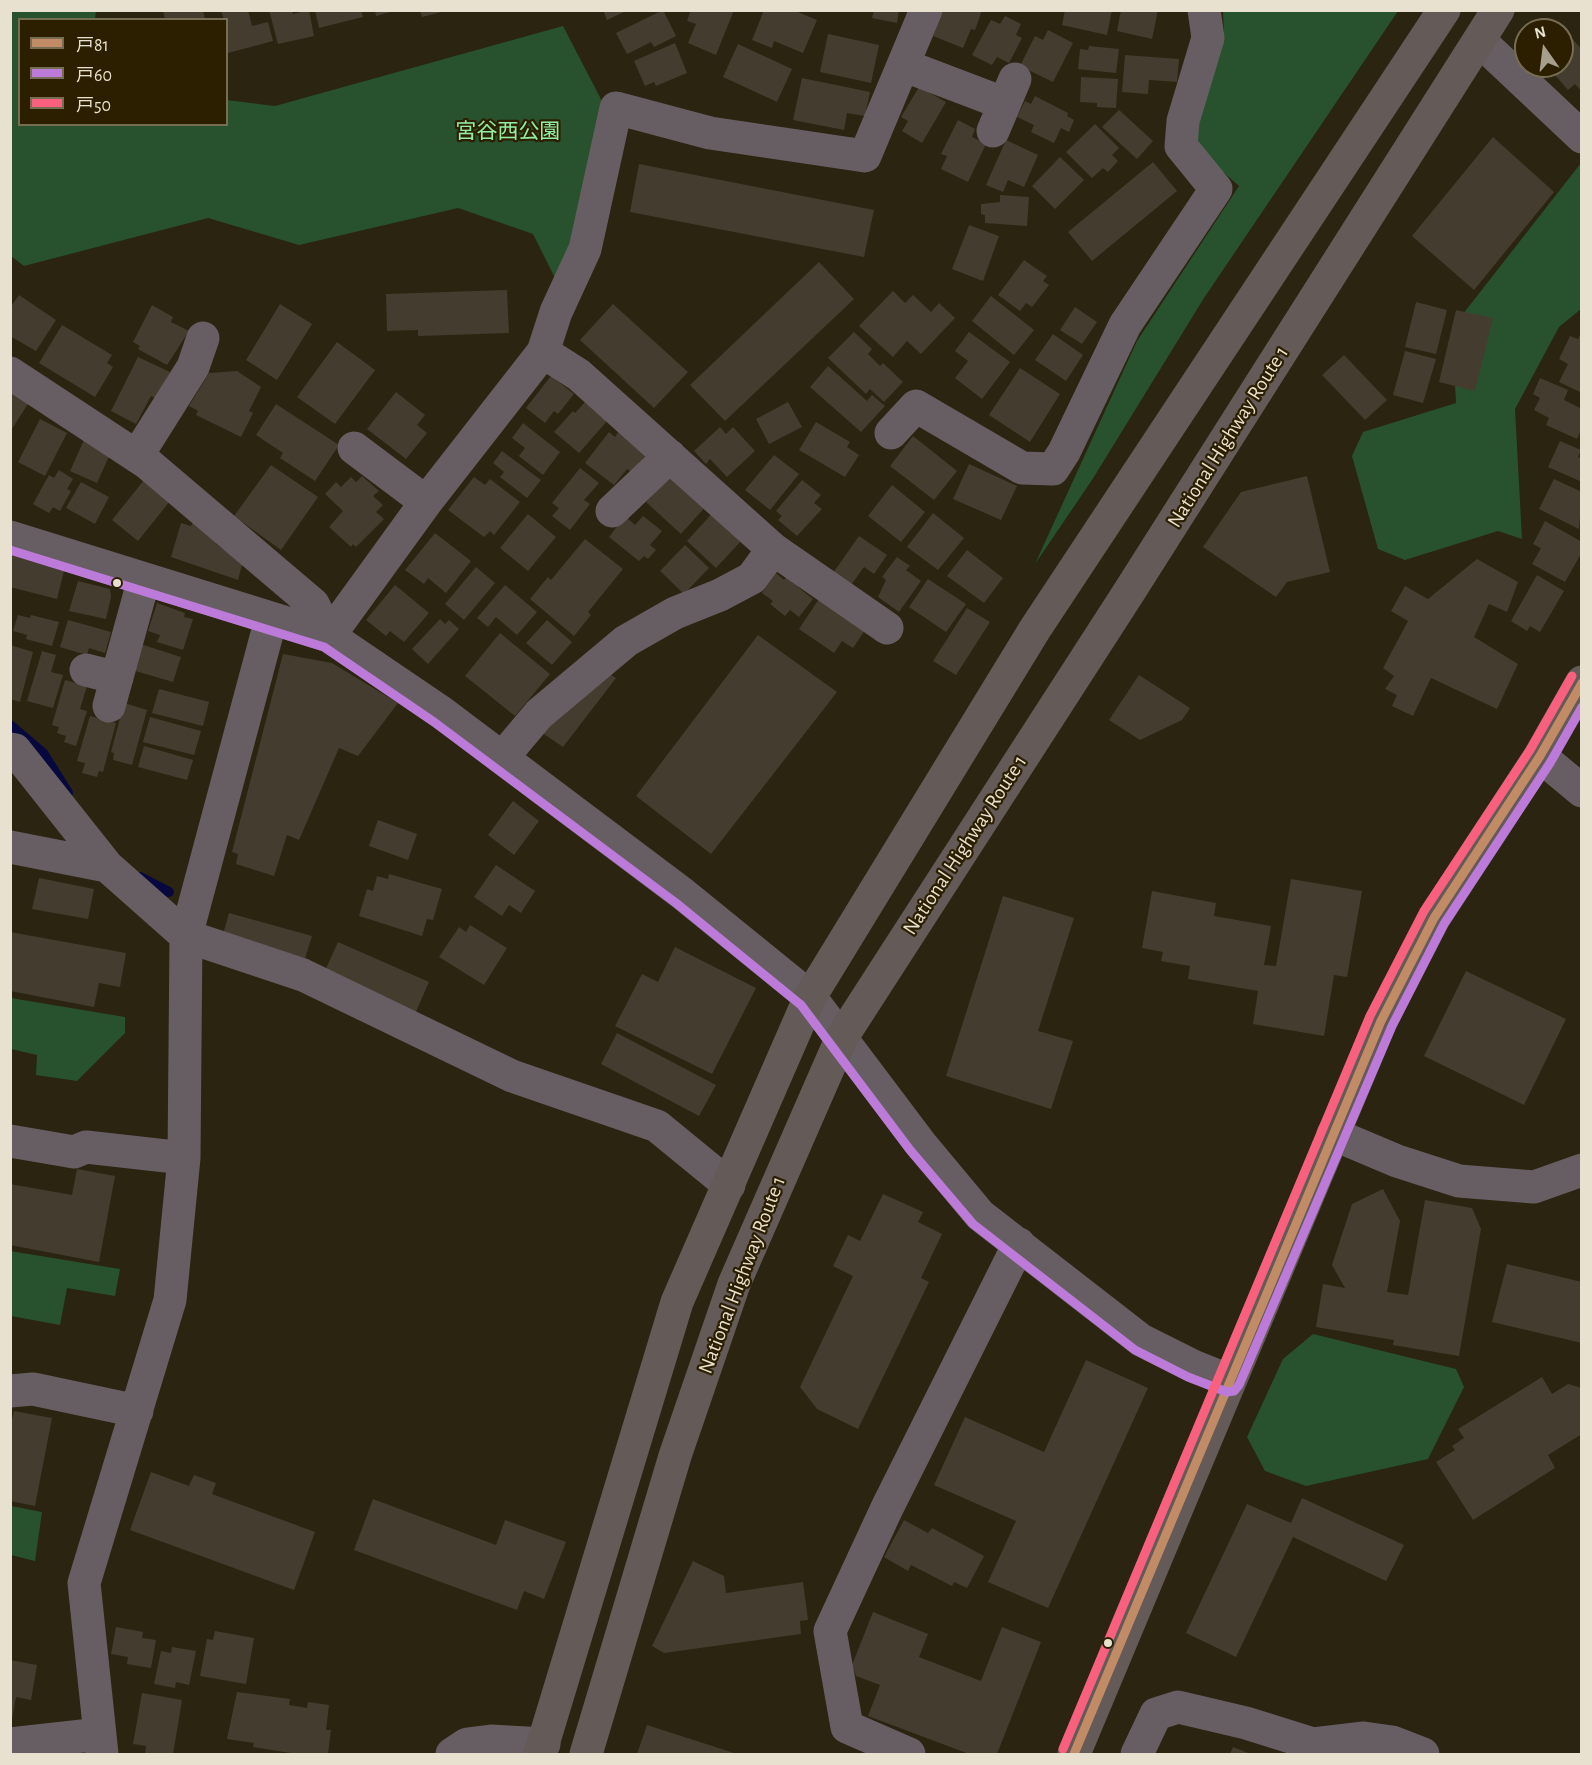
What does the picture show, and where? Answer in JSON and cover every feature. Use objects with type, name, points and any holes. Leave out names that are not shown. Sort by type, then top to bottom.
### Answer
[{"type":"highway","name":"National Highway Route 1","points":[[542,1749],[677,1302],[810,997],[1035,629],[1444,10]]},
{"type":"highway","name":"National Highway Route 1","points":[[586,1755],[675,1456],[734,1284],[842,1037],[1498,10]]},
{"type":"highway","points":[[1074,1755],[1228,1380],[1381,1020],[1434,918],[1540,756],[1581,682]]},
{"type":"street","points":[[329,636],[426,502],[543,352],[556,312],[585,249],[616,108],[710,133],[865,156],[926,10]]},
{"type":"street","points":[[891,433],[916,406],[1022,468],[1053,469],[1064,452],[1125,325],[1216,189],[1181,146],[1183,121],[1208,38],[1204,10]]},
{"type":"street","points":[[1480,41],[1581,137]]},
{"type":"street","points":[[903,65],[1004,104]]},
{"type":"street","points":[[137,456],[193,367],[202,338]]},
{"type":"street","points":[[543,352],[579,375],[772,549],[887,628]]},
{"type":"street","points":[[10,373],[137,456],[313,604],[329,636]]},
{"type":"street","points":[[354,448],[426,502]]},
{"type":"street","points":[[612,511],[670,456]]},
{"type":"street","points":[[10,537],[329,636],[441,712],[674,887],[810,997],[920,1143],[980,1215],[1141,1340],[1193,1366],[1228,1380]]},
{"type":"street","points":[[502,758],[539,714],[626,641],[675,613],[720,595],[753,578],[772,549]]},
{"type":"street","points":[[104,685],[144,579]]},
{"type":"street","points":[[10,1744],[101,1744],[84,1583],[170,1300],[184,1158],[186,936],[271,619]]},
{"type":"street","points":[[10,748],[15,750],[106,866],[186,936],[303,975],[512,1076],[657,1126],[729,1185]]},
{"type":"street","points":[[1540,756],[1581,791]]},
{"type":"street","points":[[10,847],[106,866]]},
{"type":"street","points":[[1333,1134],[1397,1161],[1459,1181],[1534,1187],[1581,1170]]},
{"type":"street","points":[[10,1141],[74,1152],[86,1147],[184,1158]]},
{"type":"street","points":[[909,1755],[849,1741],[830,1631],[887,1508],[1018,1244]]},
{"type":"street","points":[[10,1391],[33,1389],[137,1411]]},
{"type":"street","points":[[1137,1755],[1156,1714],[1178,1707],[1246,1723],[1312,1744],[1364,1738],[1392,1742],[1422,1755]]},
{"type":"street","points":[[452,1755],[467,1744],[491,1741],[542,1749]]},
{"type":"green space","name":"宮谷西公園","points":[[10,11],[96,11],[95,18],[18,18],[18,126],[228,126],[228,100],[275,106],[563,26],[604,105],[576,228],[556,280],[533,234],[458,208],[299,245],[208,218],[24,266],[11,256]]},
{"type":"green space","points":[[1223,11],[1398,11],[1204,298],[1092,480],[1035,564],[1137,341],[1239,186],[1214,164],[1198,142],[1196,115],[1224,35]]},
{"type":"green space","points":[[1581,163],[1581,309],[1559,327],[1515,409],[1522,539],[1498,531],[1405,560],[1378,549],[1352,456],[1363,432],[1456,403],[1452,328]]},
{"type":"green space","points":[[11,998],[125,1017],[125,1033],[77,1081],[36,1075],[37,1055],[11,1049]]},
{"type":"green space","points":[[10,1251],[120,1269],[115,1296],[67,1288],[60,1325],[11,1316]]},
{"type":"green space","points":[[1313,1334],[1456,1369],[1464,1387],[1428,1459],[1306,1486],[1265,1471],[1247,1437],[1283,1359]]},
{"type":"green space","points":[[11,1506],[42,1512],[35,1561],[11,1555]]},
{"type":"building","points":[[163,10],[203,10],[205,18],[165,18]]},
{"type":"building","points":[[221,10],[248,10],[252,26],[268,22],[273,41],[228,53],[228,18],[223,18]]},
{"type":"building","points":[[269,10],[292,10],[293,14],[309,10],[314,36],[278,44]]},
{"type":"building","points":[[315,10],[361,10],[363,17],[319,28]]},
{"type":"building","points":[[375,10],[394,10],[394,11],[376,16]]},
{"type":"building","points":[[420,10],[445,10],[445,11],[422,17]]},
{"type":"building","points":[[603,10],[628,10],[607,20]]},
{"type":"building","points":[[663,10],[676,36],[654,47],[651,42],[627,54],[616,33]]},
{"type":"building","points":[[691,10],[734,10],[716,55],[688,43],[696,24],[687,21]]},
{"type":"building","points":[[764,10],[793,10],[817,20],[803,53],[774,41],[772,48],[752,40]]},
{"type":"building","points":[[874,10],[899,10],[897,23],[872,18]]},
{"type":"building","points":[[943,10],[982,10],[975,30],[971,29],[963,48],[933,36]]},
{"type":"building","points":[[1065,10],[1112,10],[1107,35],[1062,25]]},
{"type":"building","points":[[1121,10],[1158,10],[1152,39],[1117,31]]},
{"type":"building","points":[[1005,16],[1021,24],[1016,35],[1022,38],[1009,63],[997,57],[992,65],[972,55],[991,20],[1000,24]]},
{"type":"building","points":[[1048,30],[1073,43],[1053,82],[1020,66],[1035,36],[1043,40]]},
{"type":"building","points":[[828,34],[879,45],[871,83],[820,72]]},
{"type":"building","points":[[1574,41],[1582,50],[1582,92],[1575,84],[1568,90],[1558,78],[1574,78]]},
{"type":"building","points":[[675,43],[687,73],[656,86],[654,82],[645,86],[634,61]]},
{"type":"building","points":[[738,44],[792,69],[777,102],[723,77]]},
{"type":"building","points":[[1089,46],[1119,49],[1116,73],[1078,69],[1080,49],[1088,50]]},
{"type":"building","points":[[1125,55],[1179,59],[1177,82],[1149,80],[1148,94],[1122,92]]},
{"type":"building","points":[[1081,77],[1118,79],[1116,108],[1097,107],[1097,103],[1080,102]]},
{"type":"building","points":[[802,78],[870,92],[865,116],[847,113],[844,130],[793,120]]},
{"type":"building","points":[[919,87],[946,102],[922,143],[902,131],[908,121],[901,117]]},
{"type":"building","points":[[1035,96],[1068,113],[1067,116],[1074,120],[1069,132],[1061,128],[1054,143],[1031,132],[1034,125],[1017,117],[1025,101],[1031,104]]},
{"type":"building","points":[[1119,110],[1153,141],[1137,159],[1102,127]]},
{"type":"building","points":[[958,120],[975,129],[972,137],[986,144],[968,182],[941,169],[947,156],[941,154]]},
{"type":"building","points":[[1095,124],[1119,148],[1112,155],[1118,161],[1108,172],[1103,168],[1092,178],[1066,152]]},
{"type":"building","points":[[1493,137],[1554,192],[1474,290],[1412,236]]},
{"type":"building","points":[[1006,140],[1038,155],[1024,187],[1008,180],[1003,192],[986,185]]},
{"type":"building","points":[[1060,157],[1084,180],[1055,209],[1032,186]]},
{"type":"building","points":[[1153,162],[1177,191],[1092,261],[1068,232]]},
{"type":"building","points":[[639,164],[874,210],[864,257],[630,212]]},
{"type":"building","points":[[1000,195],[1029,197],[1027,226],[985,223],[985,215],[981,214],[981,204],[1000,202]]},
{"type":"building","points":[[969,225],[999,236],[983,281],[952,269]]},
{"type":"building","points":[[1024,260],[1047,276],[1043,281],[1049,285],[1032,307],[1026,303],[1020,311],[998,295]]},
{"type":"building","points":[[819,262],[854,299],[725,421],[690,385]]},
{"type":"building","points":[[507,290],[509,333],[418,336],[418,330],[387,331],[386,294]]},
{"type":"building","points":[[893,291],[905,303],[913,295],[931,312],[939,303],[955,318],[921,354],[907,341],[893,357],[859,326]]},
{"type":"building","points":[[19,295],[56,320],[36,351],[10,336],[10,308]]},
{"type":"building","points":[[991,296],[1034,330],[1014,355],[972,321]]},
{"type":"building","points":[[1416,302],[1447,310],[1436,354],[1405,347]]},
{"type":"building","points":[[280,304],[312,324],[277,380],[246,360]]},
{"type":"building","points":[[613,304],[688,372],[654,408],[580,340]]},
{"type":"building","points":[[152,305],[173,317],[171,322],[189,331],[167,365],[138,349],[140,346],[133,342]]},
{"type":"building","points":[[1075,307],[1097,322],[1082,344],[1060,330]]},
{"type":"building","points":[[1456,310],[1493,318],[1475,391],[1439,382]]},
{"type":"building","points":[[62,325],[112,355],[107,363],[113,367],[95,397],[39,363]]},
{"type":"building","points":[[1582,331],[1582,393],[1559,382],[1568,364],[1559,359],[1570,336],[1578,339]]},
{"type":"building","points":[[854,332],[872,349],[868,354],[880,366],[883,363],[903,382],[884,402],[870,389],[866,394],[828,358]]},
{"type":"building","points":[[969,332],[1010,362],[982,399],[955,378],[968,361],[955,351]]},
{"type":"building","points":[[1053,334],[1083,355],[1066,381],[1035,360]]},
{"type":"building","points":[[337,342],[375,370],[335,424],[297,397]]},
{"type":"building","points":[[1405,351],[1436,359],[1423,403],[1393,395]]},
{"type":"building","points":[[1344,355],[1387,400],[1365,420],[1322,375]]},
{"type":"building","points":[[138,357],[170,372],[157,399],[151,396],[136,424],[111,411]]},
{"type":"building","points":[[828,366],[867,401],[872,395],[885,406],[861,432],[810,387]]},
{"type":"building","points":[[1020,368],[1060,394],[1030,442],[989,415]]},
{"type":"building","points":[[237,371],[261,387],[249,411],[253,413],[241,437],[196,415],[198,411],[189,406],[209,373]]},
{"type":"building","points":[[551,376],[574,394],[558,414],[554,411],[545,423],[526,408]]},
{"type":"building","points":[[1540,378],[1568,390],[1564,400],[1582,409],[1582,428],[1577,439],[1546,425],[1549,418],[1534,410],[1540,398],[1533,394]]},
{"type":"building","points":[[10,383],[33,396],[10,432]]},
{"type":"building","points":[[396,392],[425,415],[417,425],[427,433],[406,459],[367,429]]},
{"type":"building","points":[[586,401],[608,420],[579,453],[554,432],[573,411],[575,413]]},
{"type":"building","points":[[788,402],[802,427],[769,444],[756,419]]},
{"type":"building","points":[[276,404],[339,445],[315,481],[280,458],[283,453],[256,435]]},
{"type":"building","points":[[40,419],[67,433],[45,476],[18,462]]},
{"type":"building","points":[[816,422],[850,442],[847,447],[859,455],[845,477],[799,450]]},
{"type":"building","points":[[523,423],[560,452],[543,475],[519,456],[525,448],[512,438]]},
{"type":"building","points":[[720,427],[726,434],[733,427],[755,451],[727,477],[710,459],[706,464],[694,451]]},
{"type":"building","points":[[619,431],[648,453],[633,473],[627,469],[614,485],[585,463],[609,432],[615,437]]},
{"type":"building","points":[[913,436],[957,471],[934,500],[890,466]]},
{"type":"building","points":[[84,440],[111,452],[97,483],[70,471]]},
{"type":"building","points":[[1560,441],[1581,450],[1578,457],[1582,459],[1582,482],[1548,467]]},
{"type":"building","points":[[502,451],[541,480],[527,498],[500,477],[504,472],[493,463]]},
{"type":"building","points":[[774,455],[799,474],[770,510],[745,490]]},
{"type":"building","points":[[969,464],[1017,486],[1001,520],[953,499]]},
{"type":"building","points":[[271,465],[318,497],[281,550],[234,516]]},
{"type":"building","points":[[580,468],[599,483],[584,500],[590,504],[570,530],[552,516],[559,508],[552,503]]},
{"type":"building","points":[[59,470],[73,479],[67,489],[71,491],[60,511],[53,507],[49,513],[33,504],[49,475],[54,478]]},
{"type":"building","points":[[673,472],[707,505],[681,534],[646,502]]},
{"type":"building","points":[[362,476],[379,491],[373,496],[383,505],[376,512],[384,519],[356,547],[353,544],[351,547],[329,527],[343,511],[325,494],[336,482],[341,487],[351,477],[356,482]]},
{"type":"building","points":[[1307,476],[1330,572],[1287,582],[1276,597],[1203,547],[1241,492]]},
{"type":"building","points":[[474,477],[485,485],[490,479],[520,502],[494,535],[490,531],[484,537],[448,510]]},
{"type":"building","points":[[1554,479],[1582,492],[1579,529],[1539,509]]},
{"type":"building","points":[[144,480],[170,501],[138,541],[112,520]]},
{"type":"building","points":[[802,480],[821,495],[814,503],[822,509],[797,536],[778,520],[782,516],[776,511]]},
{"type":"building","points":[[81,482],[109,497],[95,524],[66,508]]},
{"type":"building","points":[[892,485],[925,512],[901,542],[868,516]]},
{"type":"building","points":[[716,509],[742,540],[716,568],[687,541]]},
{"type":"building","points":[[933,513],[964,538],[938,570],[907,547]]},
{"type":"building","points":[[528,514],[556,537],[528,571],[500,548]]},
{"type":"building","points":[[625,516],[635,525],[643,516],[662,531],[650,545],[656,550],[648,559],[644,556],[639,561],[609,537]]},
{"type":"building","points":[[194,521],[216,537],[216,544],[243,561],[238,580],[171,557],[181,523],[191,526]]},
{"type":"building","points":[[1545,521],[1582,542],[1582,552],[1565,582],[1532,564],[1541,548],[1533,544]]},
{"type":"building","points":[[435,533],[471,561],[446,593],[428,578],[424,584],[405,570]]},
{"type":"building","points":[[859,536],[887,555],[874,574],[864,567],[851,585],[833,573]]},
{"type":"building","points":[[585,539],[623,569],[588,612],[591,615],[574,636],[530,599],[548,577],[551,580]]},
{"type":"building","points":[[685,545],[709,568],[684,594],[660,571]]},
{"type":"building","points":[[967,550],[1003,578],[984,603],[947,576]]},
{"type":"building","points":[[10,553],[65,567],[57,599],[10,587]]},
{"type":"building","points":[[897,557],[910,566],[906,570],[921,581],[899,612],[878,597],[886,580],[882,577]]},
{"type":"building","points":[[1477,559],[1518,582],[1507,612],[1489,604],[1474,637],[1518,664],[1497,709],[1431,678],[1413,716],[1392,706],[1397,695],[1385,689],[1394,676],[1383,668],[1408,621],[1391,611],[1405,586],[1428,599]]},
{"type":"building","points":[[476,567],[495,583],[464,620],[445,604]]},
{"type":"building","points":[[776,573],[784,580],[788,574],[801,584],[798,587],[813,599],[799,617],[790,610],[785,616],[770,604],[773,601],[762,593]]},
{"type":"building","points":[[1537,575],[1564,591],[1540,632],[1530,626],[1527,631],[1511,621]]},
{"type":"building","points":[[928,579],[966,604],[946,632],[909,607]]},
{"type":"building","points":[[78,581],[110,589],[111,597],[106,619],[69,611]]},
{"type":"building","points":[[395,585],[429,613],[404,642],[390,631],[386,636],[366,620]]},
{"type":"building","points":[[505,585],[537,612],[517,635],[496,617],[488,627],[477,618]]},
{"type":"building","points":[[821,596],[867,627],[853,648],[842,641],[834,653],[799,629]]},
{"type":"building","points":[[157,603],[185,613],[184,617],[193,619],[183,650],[157,642],[160,635],[148,631]]},
{"type":"building","points":[[967,608],[990,622],[956,675],[933,661]]},
{"type":"building","points":[[18,615],[30,618],[31,615],[59,622],[52,646],[26,639],[27,635],[13,631]]},
{"type":"building","points":[[440,619],[445,624],[449,620],[459,629],[428,664],[412,649]]},
{"type":"building","points":[[68,620],[111,632],[105,653],[89,648],[87,655],[60,647]]},
{"type":"building","points":[[547,620],[572,642],[552,665],[526,643]]},
{"type":"building","points":[[500,633],[550,674],[515,716],[465,676]]},
{"type":"building","points":[[758,635],[837,692],[711,854],[636,796]]},
{"type":"building","points":[[140,644],[181,657],[173,682],[132,670]]},
{"type":"building","points":[[10,645],[33,652],[20,702],[10,699]]},
{"type":"building","points":[[42,651],[56,655],[51,672],[63,675],[53,708],[27,701]]},
{"type":"building","points":[[283,654],[332,663],[398,703],[358,756],[339,748],[299,840],[287,835],[274,876],[236,864],[238,854],[232,852]]},
{"type":"building","points":[[606,672],[616,678],[563,747],[541,732]]},
{"type":"building","points":[[1139,675],[1190,708],[1182,720],[1140,740],[1109,720]]},
{"type":"building","points":[[65,680],[87,686],[80,709],[87,711],[76,746],[64,742],[66,736],[57,733],[59,727],[52,725]]},
{"type":"building","points":[[159,689],[209,702],[203,726],[152,713]]},
{"type":"building","points":[[124,703],[147,710],[132,765],[113,760],[114,753],[111,752]]},
{"type":"building","points":[[90,716],[116,723],[103,772],[99,771],[97,777],[82,773],[85,763],[77,761]]},
{"type":"building","points":[[150,717],[201,731],[194,755],[143,742]]},
{"type":"building","points":[[144,746],[193,760],[187,780],[138,767]]},
{"type":"building","points":[[513,801],[539,821],[514,855],[488,835]]},
{"type":"building","points":[[378,820],[417,834],[408,860],[369,846]]},
{"type":"building","points":[[496,865],[535,891],[521,913],[509,905],[502,916],[474,897]]},
{"type":"building","points":[[389,874],[442,889],[433,920],[427,919],[422,936],[359,916],[367,889],[373,891],[377,876],[388,879]]},
{"type":"building","points":[[39,878],[94,889],[88,919],[32,909]]},
{"type":"building","points":[[1291,879],[1362,891],[1347,977],[1334,975],[1324,1036],[1253,1024],[1258,991],[1188,979],[1190,966],[1161,961],[1163,952],[1142,948],[1152,891],[1216,903],[1214,916],[1271,926],[1264,965],[1276,966]]},
{"type":"building","points":[[1003,896],[1074,918],[1038,1031],[1073,1041],[1051,1109],[946,1076]]},
{"type":"building","points":[[229,913],[312,936],[303,965],[221,942]]},
{"type":"building","points":[[470,925],[507,948],[484,985],[439,957],[459,927],[466,932]]},
{"type":"building","points":[[10,932],[126,953],[120,987],[99,983],[94,1007],[10,991]]},
{"type":"building","points":[[338,942],[429,982],[415,1014],[324,973]]},
{"type":"building","points":[[675,947],[756,988],[712,1074],[615,1026],[642,974],[658,982]]},
{"type":"building","points":[[1466,971],[1566,1019],[1524,1105],[1424,1056]]},
{"type":"building","points":[[617,1033],[716,1085],[699,1116],[601,1064]]},
{"type":"building","points":[[77,1169],[115,1176],[99,1262],[10,1245],[10,1184],[72,1195]]},
{"type":"building","points":[[1383,1189],[1400,1221],[1387,1292],[1408,1295],[1425,1200],[1472,1208],[1481,1229],[1459,1356],[1393,1345],[1394,1340],[1316,1327],[1323,1284],[1345,1288],[1332,1265],[1352,1204]]},
{"type":"building","points":[[883,1194],[923,1212],[918,1222],[942,1234],[921,1278],[929,1282],[858,1429],[817,1409],[800,1387],[853,1276],[833,1266],[848,1235],[860,1241]]},
{"type":"building","points":[[1507,1264],[1582,1282],[1582,1343],[1492,1322]]},
{"type":"building","points":[[1086,1360],[1148,1388],[1048,1608],[988,1582],[1016,1521],[934,1485],[965,1417],[1044,1452]]},
{"type":"building","points":[[1542,1377],[1552,1394],[1568,1384],[1582,1388],[1582,1434],[1548,1455],[1555,1468],[1473,1520],[1436,1462],[1455,1450],[1452,1446],[1464,1438],[1458,1429]]},
{"type":"building","points":[[14,1411],[52,1418],[35,1506],[10,1501],[10,1428]]},
{"type":"building","points":[[151,1472],[189,1486],[194,1475],[216,1483],[212,1494],[315,1532],[294,1590],[130,1530]]},
{"type":"building","points":[[1302,1498],[1404,1545],[1386,1581],[1293,1537],[1236,1657],[1186,1633],[1247,1504],[1291,1523]]},
{"type":"building","points":[[373,1499],[496,1545],[505,1520],[566,1542],[544,1599],[524,1591],[517,1610],[354,1550]]},
{"type":"building","points":[[904,1520],[928,1533],[932,1528],[984,1556],[967,1588],[954,1582],[952,1586],[911,1565],[908,1571],[884,1557]]},
{"type":"building","points":[[693,1561],[724,1576],[726,1593],[803,1582],[808,1620],[800,1621],[801,1634],[664,1653],[652,1646]]},
{"type":"building","points":[[873,1612],[928,1634],[919,1657],[981,1681],[1002,1627],[1041,1642],[997,1754],[969,1754],[868,1716],[880,1685],[856,1676],[852,1665]]},
{"type":"building","points":[[116,1627],[143,1632],[142,1638],[156,1640],[151,1668],[127,1664],[128,1657],[111,1654]]},
{"type":"building","points":[[215,1631],[254,1638],[246,1684],[200,1676],[207,1639],[213,1640]]},
{"type":"building","points":[[172,1647],[196,1651],[189,1685],[176,1682],[175,1688],[154,1684],[161,1651],[171,1653]]},
{"type":"building","points":[[10,1660],[37,1665],[31,1700],[16,1697],[12,1719]]},
{"type":"building","points":[[237,1692],[290,1699],[289,1705],[307,1708],[308,1702],[329,1705],[326,1730],[331,1730],[328,1754],[297,1754],[253,1747],[254,1743],[227,1739]]},
{"type":"building","points":[[142,1693],[182,1700],[173,1754],[145,1754],[146,1746],[133,1744]]},
{"type":"building","points":[[647,1725],[737,1754],[637,1754]]},
{"type":"building","points":[[1233,1747],[1251,1754],[1230,1754]]},
{"type":"waterway","points":[[10,725],[43,753],[68,793]]},
{"type":"waterway","points":[[140,877],[169,892]]},
{"type":"transit line","name":"戸60","points":[[10,550],[324,647],[434,722],[676,903],[801,1005],[910,1150],[973,1224],[1135,1350],[1188,1377],[1227,1392],[1234,1391],[1239,1385],[1392,1026],[1444,924],[1550,763],[1582,707]]},
{"type":"transit line","name":"戸50","points":[[1063,1749],[1370,1016],[1424,911],[1530,750],[1572,676]]},
{"type":"transit line","name":"戸81","points":[[1074,1754],[1381,1021],[1434,918],[1540,756],[1582,683]]}]
